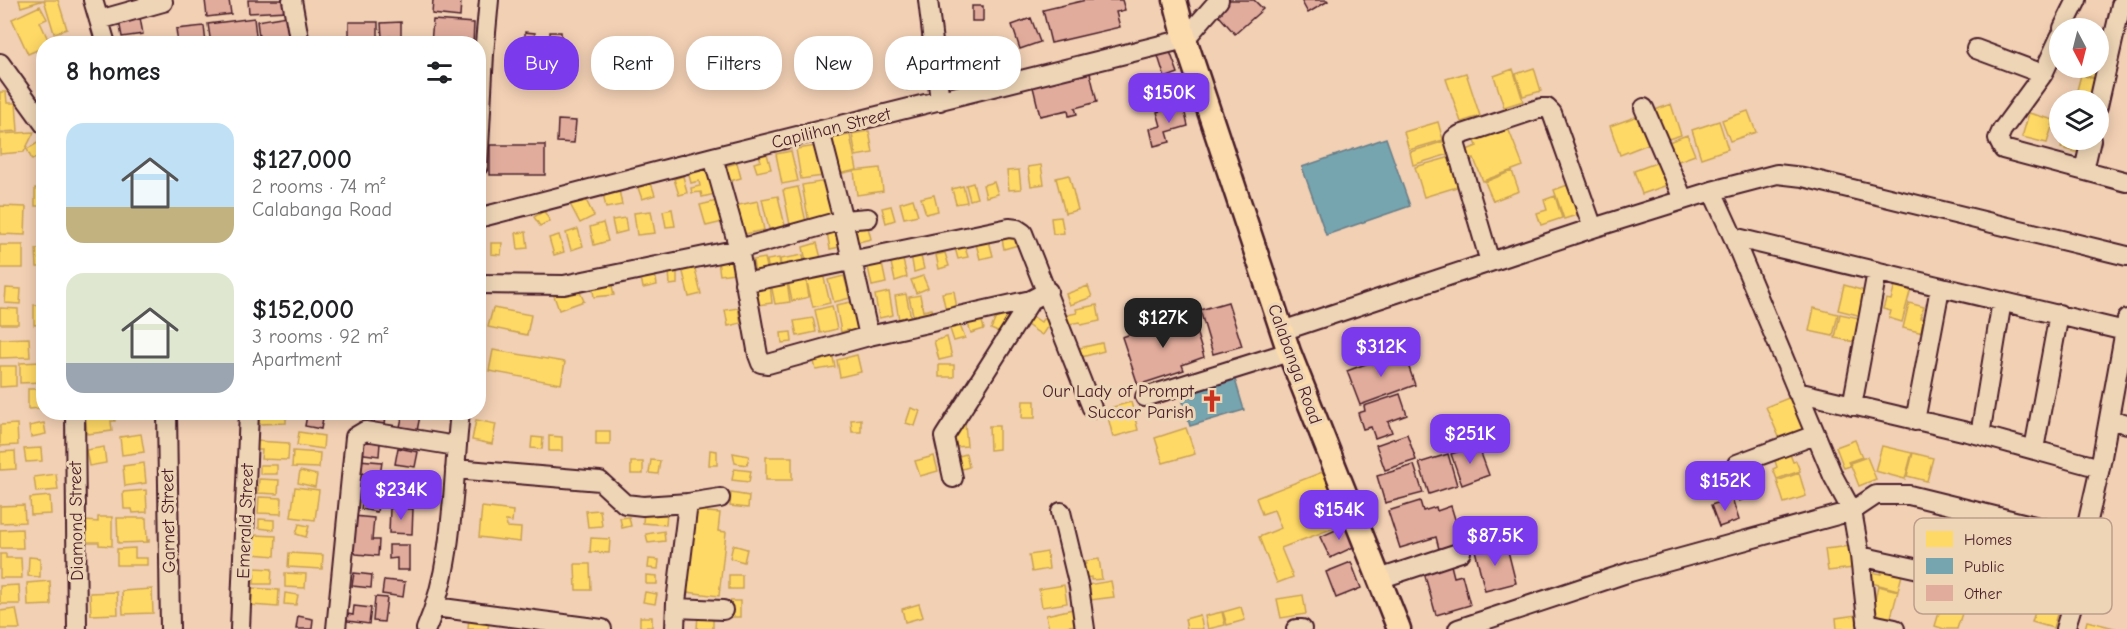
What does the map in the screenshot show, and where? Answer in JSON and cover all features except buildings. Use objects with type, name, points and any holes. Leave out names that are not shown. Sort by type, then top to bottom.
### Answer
[{"type":"main road","name":"Calabanga Road","points":[[1175,0],[1203,95],[1286,342],[1399,629]]},
{"type":"street","points":[[93,0],[104,36]]},
{"type":"street","points":[[292,0],[299,36]]},
{"type":"street","points":[[484,36],[489,0]]},
{"type":"street","points":[[928,0],[940,101]]},
{"type":"street","points":[[1185,39],[1219,0]]},
{"type":"street","points":[[2068,18],[2076,0]]},
{"type":"street","points":[[99,20],[163,2]]},
{"type":"street","points":[[2101,90],[2120,4]]},
{"type":"street","name":"Capilihan Street","points":[[486,216],[1185,39]]},
{"type":"street","points":[[1976,49],[2043,74]]},
{"type":"street","points":[[2049,61],[2043,74],[2017,106],[1998,139],[2003,149],[2127,182]]},
{"type":"street","points":[[0,63],[36,113]]},
{"type":"street","points":[[1490,262],[1454,139],[1541,108],[1546,108],[1552,113],[1593,228]]},
{"type":"street","points":[[1644,108],[1683,200]]},
{"type":"street","points":[[820,131],[869,336]]},
{"type":"street","points":[[2084,170],[2089,150]]},
{"type":"street","points":[[713,157],[739,249],[761,363],[768,364],[869,336],[1031,300],[1048,291]]},
{"type":"street","points":[[1145,397],[1490,262],[1712,191],[1777,174],[1803,177],[2127,256]]},
{"type":"street","points":[[1712,191],[1815,435],[1852,511],[1860,556],[1867,626],[1895,629]]},
{"type":"street","points":[[486,284],[564,285],[739,249],[843,220],[868,218]]},
{"type":"street","points":[[744,284],[1009,228],[1017,229],[1023,233],[1048,291],[1092,408]]},
{"type":"street","points":[[1733,237],[1940,288],[2059,314],[2126,325],[2089,518]]},
{"type":"street","points":[[1852,406],[1877,272]]},
{"type":"street","points":[[1915,421],[1940,288]]},
{"type":"street","points":[[953,478],[944,437],[1031,300]]},
{"type":"street","points":[[1980,435],[2002,301]]},
{"type":"street","points":[[2034,449],[2059,314]]},
{"type":"street","points":[[1797,392],[1980,435],[2100,468]]},
{"type":"street","points":[[2109,419],[2127,424]]},
{"type":"street","name":"Diamond Street","points":[[75,420],[77,629]]},
{"type":"street","name":"Garnet Street","points":[[167,420],[170,629]]},
{"type":"street","name":"Emerald Street","points":[[240,629],[249,420]]},
{"type":"street","points":[[426,629],[442,581],[459,420]]},
{"type":"street","points":[[336,629],[355,437],[365,431],[456,446]]},
{"type":"street","points":[[1737,464],[1815,435]]},
{"type":"street","points":[[455,469],[600,481],[625,504],[643,506],[720,498]]},
{"type":"street","points":[[1458,629],[1630,572],[1852,511],[1876,495],[1909,495],[2003,518]]},
{"type":"street","points":[[675,629],[688,503]]},
{"type":"street","points":[[1061,512],[1079,587],[1085,629]]},
{"type":"street","points":[[1379,579],[1461,552]]},
{"type":"street","points":[[1860,556],[1914,568]]},
{"type":"street","points":[[435,607],[602,629]]},
{"type":"street","points":[[676,608],[723,610]]},
{"type":"street","points":[[2066,629],[2070,614]]},
{"type":"street","points":[[1296,629],[1302,629]]},
{"type":"place","name":"Our Lady of Prompt Succor Parish","points":[[1212,401]]}]
